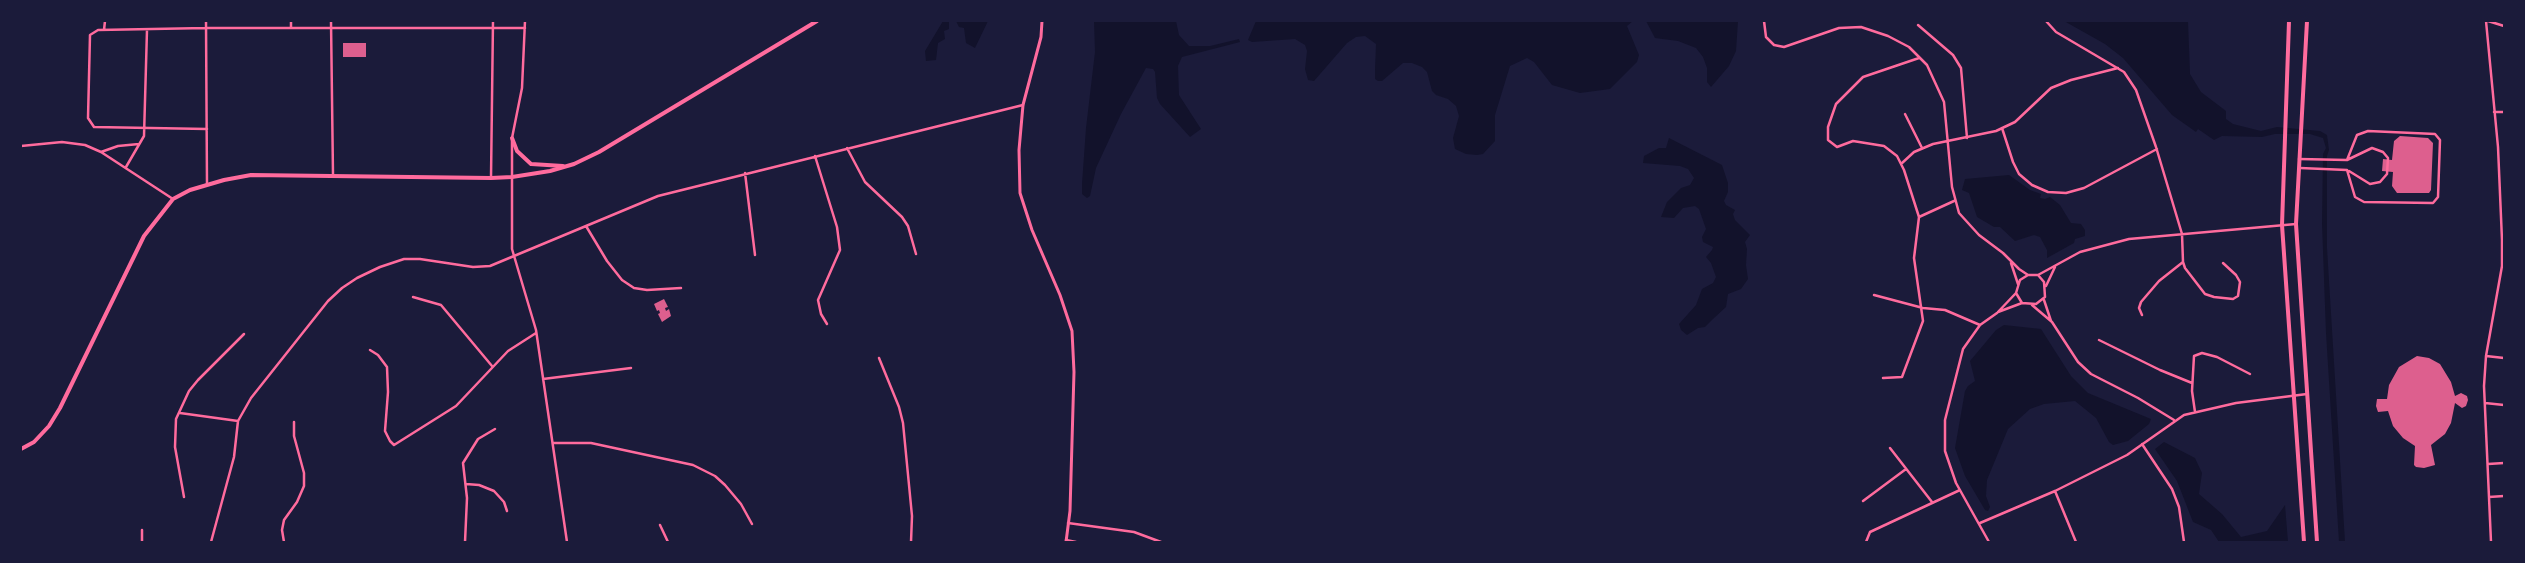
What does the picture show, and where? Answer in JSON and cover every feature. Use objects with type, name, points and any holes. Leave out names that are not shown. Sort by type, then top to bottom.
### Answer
[{"type":"main road","points":[[21,449],[34,442],[60,408],[144,236],[173,199],[190,190],[250,175],[491,178],[512,177],[568,166],[599,152],[817,21]]},
{"type":"main road","points":[[1042,21],[1041,37],[1023,106],[1019,150],[1020,193],[1032,230],[1060,295],[1072,331],[1074,372],[1066,541]]},
{"type":"main road","points":[[2289,21],[2282,225],[2304,542]]},
{"type":"main road","points":[[2307,21],[2296,224],[2317,542]]},
{"type":"main road","points":[[512,138],[517,151],[531,164],[568,166]]},
{"type":"street","points":[[104,21],[104,30]]},
{"type":"street","points":[[206,21],[207,185]]},
{"type":"street","points":[[291,21],[291,28]]},
{"type":"street","points":[[331,21],[333,175]]},
{"type":"street","points":[[491,178],[493,21]]},
{"type":"street","points":[[525,21],[522,88],[512,138],[514,256],[536,333],[567,542]]},
{"type":"street","points":[[1764,21],[1766,37],[1774,45],[1792,45],[1840,28],[1861,27],[1888,36],[1909,47],[1927,66],[1944,102],[1955,201],[1959,213],[1967,223],[2010,262],[2028,275],[2038,275],[2080,252],[2101,245],[2182,234],[2296,224]]},
{"type":"street","points":[[2046,21],[2056,32],[2124,72],[2136,90],[2157,149],[2182,234],[2183,262],[2195,284],[2205,294],[2233,299],[2238,296],[2240,282],[2236,275],[2223,264]]},
{"type":"street","points":[[2491,542],[2485,402],[2486,356],[2503,253],[2487,21],[2504,26]]},
{"type":"street","points":[[1918,25],[1953,55],[1961,68],[1967,138]]},
{"type":"street","points":[[206,129],[94,127],[88,118],[90,35],[104,30],[206,28],[525,28]]},
{"type":"street","points":[[126,167],[144,136],[147,30]]},
{"type":"street","points":[[1883,378],[1902,376],[1923,321],[1923,308],[1914,258],[1919,217],[1897,156],[1884,146],[1853,140],[1837,147],[1828,140],[1828,127],[1836,104],[1863,77],[1919,58]]},
{"type":"street","points":[[1901,164],[1922,148],[1948,140],[1967,138],[2002,128],[2015,122],[2051,88],[2071,80],[2118,68]]},
{"type":"street","points":[[210,542],[234,457],[238,421],[251,398],[328,302],[342,288],[357,278],[380,267],[404,259],[420,259],[473,267],[490,266],[658,196],[745,173],[1023,106]]},
{"type":"street","points":[[2494,112],[2504,112]]},
{"type":"street","points":[[1905,114],[1922,148]]},
{"type":"street","points":[[2002,128],[2019,174],[2032,185],[2048,192],[2066,192],[2084,188],[2157,149]]},
{"type":"street","points":[[2347,160],[2357,135],[2368,131],[2436,134],[2440,140],[2438,197],[2433,202],[2364,202],[2355,197],[2347,170]]},
{"type":"street","points":[[21,146],[72,142],[101,152],[173,199]]},
{"type":"street","points":[[101,152],[118,146],[140,144]]},
{"type":"street","points":[[847,148],[865,182],[902,217],[908,226],[916,254]]},
{"type":"street","points":[[2298,168],[2347,170],[2370,184],[2380,182],[2388,174],[2388,158],[2383,152],[2372,148],[2347,160],[2299,159]]},
{"type":"street","points":[[815,156],[837,227],[840,244],[837,262],[818,300],[821,314],[827,324]]},
{"type":"street","points":[[745,173],[755,255]]},
{"type":"street","points":[[2500,196],[2504,199]]},
{"type":"street","points":[[1919,217],[1955,201]]},
{"type":"street","points":[[586,226],[607,261],[622,280],[634,288],[647,290],[681,288]]},
{"type":"street","points":[[1990,542],[1960,490],[1945,451],[1945,420],[1962,349],[1980,325],[1997,313],[2016,293],[2018,284],[2010,262]]},
{"type":"street","points":[[2142,315],[2139,308],[2141,302],[2159,281],[2183,262]]},
{"type":"street","points":[[2055,265],[2046,286],[2044,300],[2052,322],[2078,362],[2091,374],[2153,406],[2174,420]]},
{"type":"street","points":[[2018,284],[2028,275]]},
{"type":"street","points":[[2038,275],[2046,286]]},
{"type":"street","points":[[2016,293],[2022,303]]},
{"type":"street","points":[[1874,295],[1923,308],[1945,310],[1980,325]]},
{"type":"street","points":[[413,297],[441,305],[492,366]]},
{"type":"street","points":[[2032,305],[2044,300]]},
{"type":"street","points":[[1997,313],[2022,303],[2032,305],[2052,322]]},
{"type":"street","points":[[370,350],[378,355],[387,367],[388,392],[385,431],[390,442],[394,445],[456,406],[508,350],[536,333]]},
{"type":"street","points":[[184,497],[174,424],[189,391],[244,334]]},
{"type":"street","points":[[2099,340],[2144,363],[2192,383]]},
{"type":"street","points":[[2195,412],[2192,383],[2194,356],[2202,352],[2250,374]]},
{"type":"street","points":[[2486,356],[2504,358]]},
{"type":"street","points":[[879,358],[896,400],[902,423],[912,516],[911,542]]},
{"type":"street","points":[[543,378],[631,368]]},
{"type":"street","points":[[1980,523],[2055,491],[2127,455],[2174,420],[2195,412],[2307,394]]},
{"type":"street","points":[[2485,402],[2504,404]]},
{"type":"street","points":[[180,413],[238,421]]},
{"type":"street","points":[[284,542],[282,530],[284,520],[297,502],[304,486],[304,473],[294,436],[294,422]]},
{"type":"street","points":[[465,542],[466,484],[463,464],[470,449],[478,439],[495,429]]},
{"type":"street","points":[[553,443],[591,443],[693,465],[725,485],[741,504],[752,524]]},
{"type":"street","points":[[2142,444],[2172,490],[2179,506],[2184,542]]},
{"type":"street","points":[[1890,448],[1932,502]]},
{"type":"street","points":[[2488,464],[2504,463]]},
{"type":"street","points":[[1863,501],[1906,469]]},
{"type":"street","points":[[466,484],[480,485],[494,491],[504,502],[507,511]]},
{"type":"street","points":[[1866,542],[1870,532],[1960,490]]},
{"type":"street","points":[[2055,491],[2076,542]]},
{"type":"street","points":[[2489,496],[2504,496]]},
{"type":"street","points":[[1068,523],[1134,532],[1161,542]]},
{"type":"street","points":[[660,525],[668,542]]},
{"type":"street","points":[[142,530],[142,542]]},
{"type":"street","points":[[1066,541],[1076,542]]},
{"type":"shaded area","points":[[943,21],[949,21],[949,29],[944,31],[945,39],[938,43],[936,60],[926,61],[925,51]]},
{"type":"shaded area","points":[[956,21],[988,21],[975,48],[966,43],[964,28],[959,27]]},
{"type":"shaded area","points":[[1094,21],[1176,21],[1179,35],[1189,46],[1210,46],[1239,39],[1240,42],[1182,57],[1178,66],[1179,95],[1201,129],[1190,137],[1160,104],[1157,98],[1155,72],[1153,69],[1146,68],[1121,114],[1096,168],[1090,196],[1087,198],[1082,194],[1082,184],[1086,128],[1095,52]]},
{"type":"shaded area","points":[[1256,21],[1633,21],[1627,26],[1639,55],[1637,62],[1610,89],[1580,93],[1552,85],[1534,62],[1527,58],[1510,66],[1495,115],[1495,141],[1483,154],[1477,155],[1466,154],[1455,149],[1453,138],[1459,116],[1456,106],[1448,99],[1436,95],[1432,91],[1427,72],[1422,67],[1412,63],[1403,63],[1382,81],[1378,81],[1375,79],[1376,44],[1365,36],[1356,37],[1347,43],[1314,81],[1308,80],[1305,69],[1307,51],[1305,45],[1295,39],[1252,42],[1248,40]]},
{"type":"shaded area","points":[[1646,21],[1738,21],[1736,51],[1729,66],[1711,87],[1707,82],[1707,68],[1703,57],[1696,48],[1678,41],[1655,38]]},
{"type":"shaded area","points":[[2064,21],[2188,21],[2190,74],[2201,92],[2226,111],[2226,119],[2233,124],[2261,131],[2277,127],[2320,131],[2327,135],[2329,150],[2327,156],[2327,248],[2345,542],[2339,542],[2326,333],[2322,224],[2323,154],[2326,148],[2323,138],[2310,134],[2275,134],[2262,137],[2222,136],[2214,140],[2198,129],[2196,132],[2172,115],[2123,58],[2105,44]]},
{"type":"shaded area","points":[[1669,138],[1722,165],[1728,183],[1728,192],[1724,201],[1726,205],[1735,210],[1733,214],[1735,220],[1750,235],[1745,242],[1748,279],[1741,289],[1728,294],[1726,307],[1705,327],[1698,328],[1687,335],[1681,330],[1679,324],[1696,305],[1702,289],[1713,283],[1716,277],[1711,263],[1706,257],[1713,247],[1703,242],[1702,237],[1706,229],[1699,209],[1695,206],[1683,208],[1674,218],[1661,217],[1667,202],[1681,188],[1690,185],[1694,178],[1688,169],[1680,166],[1643,163],[1644,156],[1659,148],[1666,148]]},
{"type":"shaded area","points":[[2009,175],[2030,190],[2041,194],[2040,198],[2050,197],[2060,205],[2071,223],[2081,224],[2085,230],[2085,236],[2075,239],[2074,243],[2047,258],[2047,250],[2040,237],[2034,235],[2015,241],[2000,227],[1994,227],[1977,217],[1969,193],[1962,190],[1965,179]]},
{"type":"shaded area","points":[[2004,325],[2041,329],[2071,376],[2088,393],[2151,419],[2149,424],[2128,441],[2113,445],[2109,442],[2096,418],[2075,401],[2044,404],[2030,409],[2008,429],[1987,480],[1986,496],[1990,507],[1988,511],[1985,510],[1965,476],[1955,448],[1965,391],[1975,381],[1970,361],[1996,330]]},
{"type":"shaded area","points":[[2164,442],[2195,458],[2202,473],[2199,494],[2222,514],[2241,537],[2267,531],[2285,505],[2288,542],[2219,542],[2211,530],[2193,522],[2177,481],[2155,449]]},
{"type":"building","points":[[343,43],[366,43],[366,57],[343,57]]},
{"type":"building","points":[[2400,136],[2428,138],[2433,143],[2431,190],[2429,193],[2397,193],[2392,186],[2393,172],[2382,171],[2383,159],[2392,160],[2394,141]]},
{"type":"building","points":[[664,299],[668,307],[665,308],[666,311],[669,309],[671,316],[662,322],[658,314],[660,313],[659,310],[657,311],[654,304]]},
{"type":"building","points":[[2417,356],[2429,358],[2440,364],[2451,382],[2455,396],[2461,393],[2467,396],[2468,400],[2466,406],[2462,408],[2455,403],[2451,423],[2445,434],[2431,445],[2435,465],[2424,468],[2414,465],[2415,446],[2403,438],[2393,426],[2388,411],[2378,412],[2376,406],[2377,399],[2387,399],[2389,385],[2399,367]]}]
